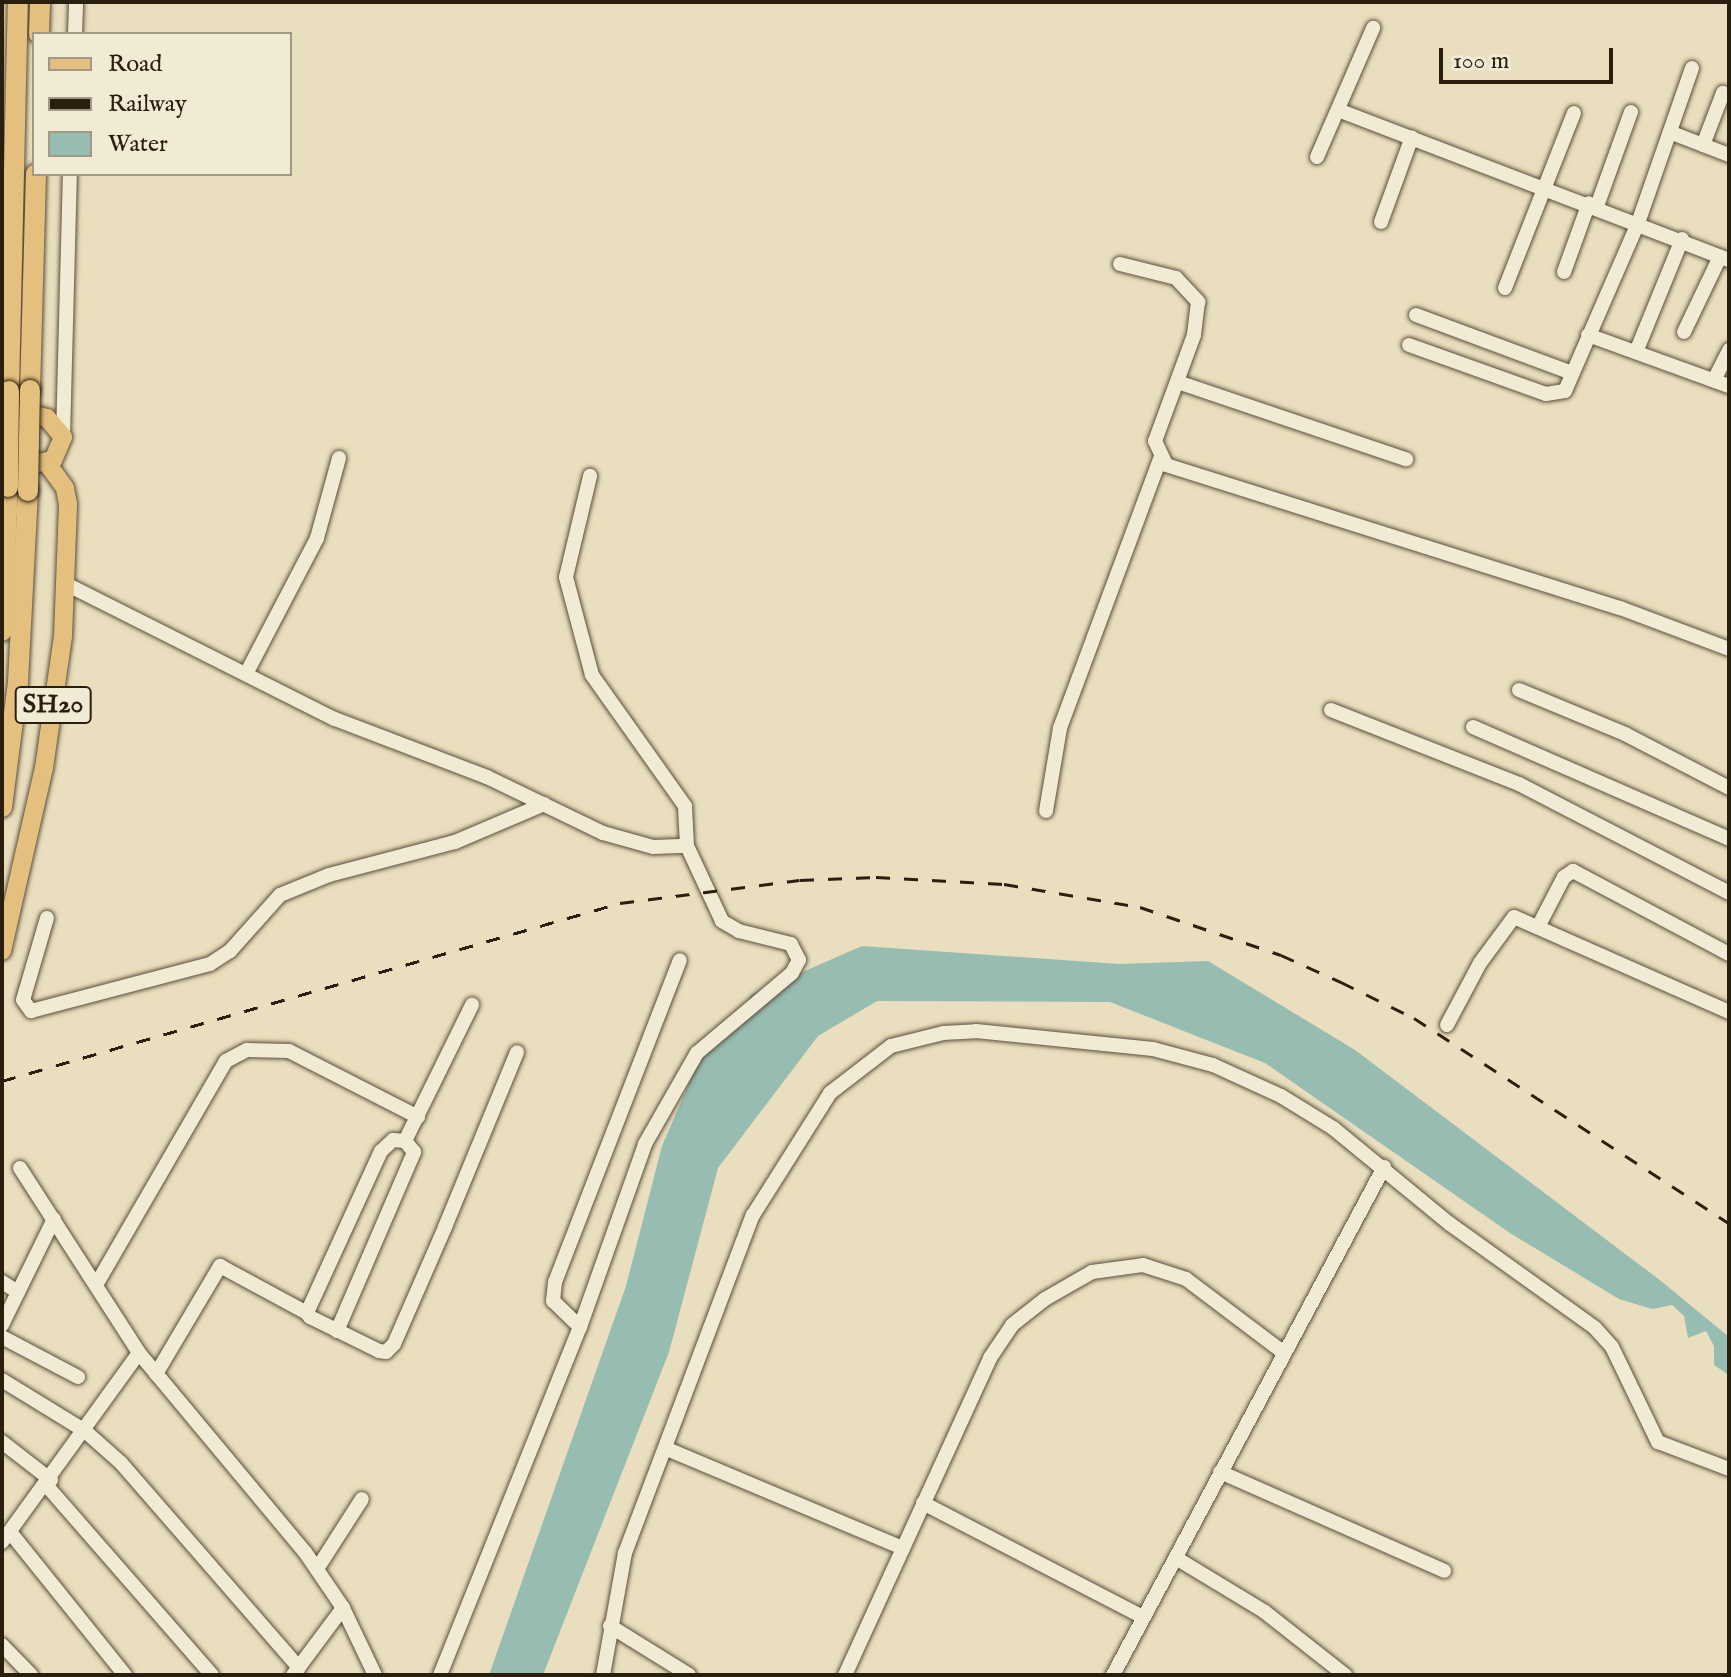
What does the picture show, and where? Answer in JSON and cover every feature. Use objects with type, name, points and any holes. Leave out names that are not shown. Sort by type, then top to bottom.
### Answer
[{"type":"highway","points":[[2,807],[18,682],[28,491],[14,397],[18,2]]},
{"type":"highway","points":[[39,32],[40,2]]},
{"type":"highway","points":[[2,631],[14,397],[36,176]]},
{"type":"main road","points":[[2,459],[46,462],[59,453],[63,437],[47,418],[14,397]]},
{"type":"main road","name":"SH20","points":[[2,951],[44,768],[66,584],[65,488],[46,462]]},
{"type":"street","points":[[75,32],[76,2]]},
{"type":"street","points":[[1317,157],[1373,28]]},
{"type":"street","points":[[1409,345],[1553,396],[1565,391],[1638,223],[1672,133],[1671,121],[1692,68]]},
{"type":"street","points":[[1703,145],[1723,93]]},
{"type":"street","points":[[1338,110],[1725,258],[1684,332]]},
{"type":"street","points":[[1564,272],[1631,112]]},
{"type":"street","points":[[1505,288],[1574,113]]},
{"type":"street","points":[[1672,133],[1729,155]]},
{"type":"street","points":[[1381,222],[1412,137]]},
{"type":"street","points":[[63,437],[70,176]]},
{"type":"street","points":[[1636,352],[1682,239]]},
{"type":"street","points":[[1046,811],[1060,728],[1160,459],[1155,441],[1194,335],[1198,302],[1176,278],[1120,264]]},
{"type":"street","points":[[1416,315],[1572,373]]},
{"type":"street","points":[[1588,335],[1729,386]]},
{"type":"street","points":[[1714,380],[1729,350]]},
{"type":"street","points":[[1178,382],[1406,459]]},
{"type":"street","points":[[246,674],[317,538],[339,458]]},
{"type":"street","points":[[1160,459],[1177,469],[1620,608],[1729,649]]},
{"type":"street","points":[[440,1675],[580,1327],[645,1144],[683,1075],[707,1041],[792,973],[799,960],[791,944],[739,931],[722,921],[687,846],[685,806],[614,713],[592,675],[570,608],[568,551],[590,476]]},
{"type":"street","points":[[66,584],[335,719],[487,777],[630,842],[687,846]]},
{"type":"street","points":[[1519,690],[1625,734],[1729,788]]},
{"type":"street","points":[[1331,710],[1519,784],[1729,893]]},
{"type":"street","points":[[1473,727],[1729,839]]},
{"type":"street","points":[[47,918],[23,1000],[31,1011],[210,964],[230,951],[280,895],[329,875],[455,842],[544,804]]},
{"type":"street","points":[[1539,925],[1564,877],[1573,871],[1729,954]]},
{"type":"street","points":[[1447,1025],[1507,922],[1519,917],[1729,1012]]},
{"type":"street","points":[[580,1327],[553,1301],[555,1282],[680,960]]},
{"type":"street","points":[[405,1141],[472,1005]]},
{"type":"street","points":[[603,1675],[625,1553],[667,1449],[735,1257],[769,1184],[830,1093],[891,1046],[976,1031],[1153,1049],[1213,1065],[1281,1096],[1384,1167],[1450,1224],[1595,1328],[1625,1370],[1658,1442],[1729,1469]]},
{"type":"street","points":[[96,1285],[212,1077],[236,1055],[270,1048],[289,1051],[418,1117]]},
{"type":"street","points":[[156,1374],[220,1266],[379,1351],[394,1344],[517,1052]]},
{"type":"street","points":[[307,1313],[381,1151],[393,1140],[405,1141],[412,1147],[412,1159],[337,1331]]},
{"type":"street","points":[[1113,1675],[1384,1167]]},
{"type":"street","points":[[20,1168],[139,1353],[317,1569],[343,1608],[375,1675]]},
{"type":"street","points":[[2,1325],[54,1219]]},
{"type":"street","points":[[845,1675],[1000,1340],[1045,1299],[1092,1272],[1143,1265],[1177,1275],[1283,1352]]},
{"type":"street","points":[[2,1282],[18,1292]]},
{"type":"street","points":[[2,1337],[78,1377]]},
{"type":"street","points":[[125,1675],[6,1537],[49,1483],[139,1353]]},
{"type":"street","points":[[3,1382],[85,1431],[121,1463],[296,1671],[343,1608]]},
{"type":"street","points":[[2,1442],[49,1483],[212,1675]]},
{"type":"street","points":[[667,1449],[903,1548]]},
{"type":"street","points":[[1220,1472],[1444,1571]]},
{"type":"street","points":[[317,1569],[362,1499]]},
{"type":"street","points":[[923,1503],[1143,1617]]},
{"type":"street","points":[[1176,1558],[1265,1612],[1345,1675]]},
{"type":"street","points":[[610,1626],[689,1675]]},
{"type":"street","points":[[2,1645],[31,1675]]},
{"type":"water","points":[[862,946],[1119,964],[1208,961],[1355,1050],[1661,1281],[1729,1337],[1729,1375],[1714,1365],[1714,1346],[1706,1331],[1688,1338],[1684,1316],[1672,1305],[1652,1309],[1619,1299],[1510,1233],[1265,1063],[1110,1002],[877,1001],[818,1036],[718,1168],[669,1352],[543,1675],[489,1675],[626,1286],[662,1146],[697,1065],[752,994]]},
{"type":"railway","points":[[2,1081],[620,903],[800,880],[876,877],[1004,884],[1140,907],[1281,955],[1341,982],[1414,1018],[1729,1223]]}]
